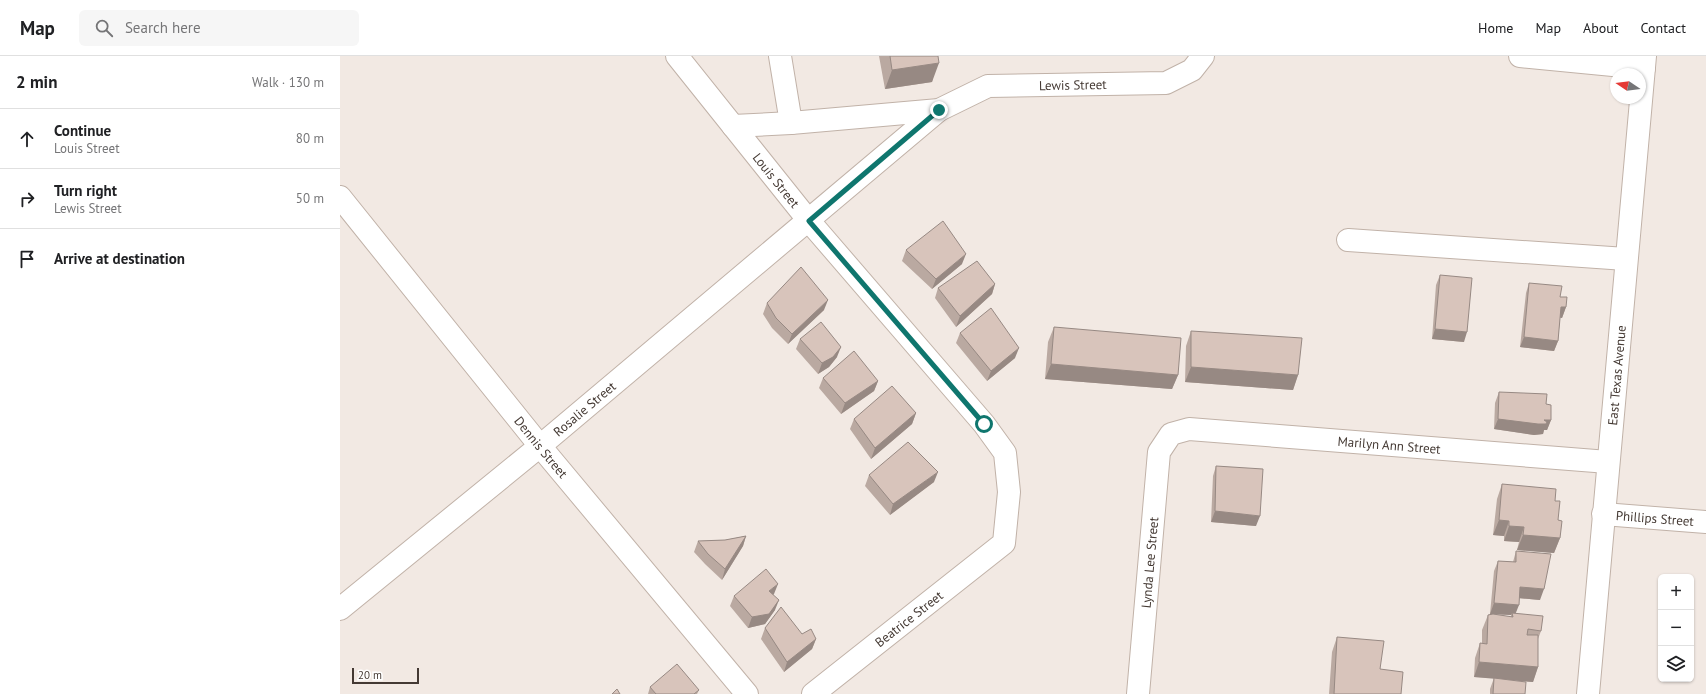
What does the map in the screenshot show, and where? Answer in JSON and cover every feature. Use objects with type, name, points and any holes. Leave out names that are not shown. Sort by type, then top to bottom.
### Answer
[{"type":"street","name":"Louis Street","points":[[677,56],[809,221],[984,424],[1005,453],[1009,492],[1004,544]]},
{"type":"street","points":[[780,56],[791,123]]},
{"type":"street","name":"Lewis Street","points":[[809,221],[939,110],[988,86],[1166,83],[1192,70],[1203,56]]},
{"type":"street","points":[[1520,56],[1644,62]]},
{"type":"street","name":"East Texas Avenue","points":[[1588,694],[1644,62]]},
{"type":"street","name":"Lewis Street","points":[[733,126],[791,123],[939,110]]},
{"type":"street","name":"Dennis Street","points":[[340,197],[540,446],[747,694]]},
{"type":"street","name":"Rosalie Street","points":[[340,609],[540,446],[809,221]]},
{"type":"street","points":[[1348,240],[1626,260]]},
{"type":"street","name":"Marilyn Ann Street","points":[[1171,434],[1189,429],[1608,462]]},
{"type":"street","name":"Lynda Lee Street","points":[[1138,694],[1159,452],[1171,434]]},
{"type":"street","name":"Phillips Street","points":[[1603,514],[1706,522]]},
{"type":"street","name":"Beatrice Street","points":[[814,694],[1004,544]]},
{"type":"building","points":[[890,56],[938,56],[939,63],[892,70]]},
{"type":"building","points":[[943,221],[966,254],[936,279],[906,250]]},
{"type":"building","points":[[977,261],[995,284],[960,316],[938,288]]},
{"type":"building","points":[[801,267],[828,300],[792,334],[776,318],[767,303]]},
{"type":"building","points":[[1440,275],[1472,278],[1467,332],[1435,329]]},
{"type":"building","points":[[1529,283],[1562,286],[1560,297],[1567,297],[1566,307],[1561,307],[1558,341],[1524,337]]},
{"type":"building","points":[[991,308],[1019,348],[991,371],[960,333]]},
{"type":"building","points":[[821,322],[841,347],[833,357],[822,363],[800,339]]},
{"type":"building","points":[[1054,327],[1181,338],[1178,375],[1051,364]]},
{"type":"building","points":[[1191,331],[1302,338],[1298,375],[1191,367]]},
{"type":"building","points":[[854,351],[878,381],[845,403],[823,378]]},
{"type":"building","points":[[892,386],[916,413],[875,448],[854,419]]},
{"type":"building","points":[[1499,392],[1547,394],[1546,404],[1551,405],[1551,420],[1544,420],[1547,422],[1546,424],[1538,424],[1498,419]]},
{"type":"building","points":[[908,442],[938,472],[893,504],[869,475]]},
{"type":"building","points":[[1216,466],[1263,469],[1260,516],[1215,511]]},
{"type":"building","points":[[1502,484],[1556,489],[1555,501],[1560,501],[1558,520],[1562,521],[1560,538],[1523,535],[1524,527],[1509,526],[1509,521],[1499,520]]},
{"type":"building","points":[[746,536],[725,569],[708,554],[698,541],[725,540]]},
{"type":"building","points":[[1516,551],[1551,554],[1544,589],[1520,587],[1519,605],[1494,603],[1498,561],[1516,562]]},
{"type":"building","points":[[766,569],[778,584],[769,591],[779,600],[769,614],[752,617],[734,596]]},
{"type":"building","points":[[781,607],[802,634],[811,629],[816,639],[787,662],[765,628]]},
{"type":"building","points":[[1512,613],[1543,616],[1541,631],[1528,629],[1527,635],[1538,635],[1538,667],[1479,662],[1480,643],[1487,644],[1488,615],[1493,614],[1513,617]]},
{"type":"building","points":[[1337,637],[1384,641],[1380,669],[1403,672],[1401,694],[1334,694]]},
{"type":"building","points":[[677,664],[699,690],[694,694],[656,694],[650,687]]},
{"type":"building","points":[[1494,678],[1526,682],[1525,694],[1493,694]]},
{"type":"building","points":[[617,689],[620,694],[612,694]]},
{"type":"route","points":[[939,110],[809,221],[984,424]]}]
